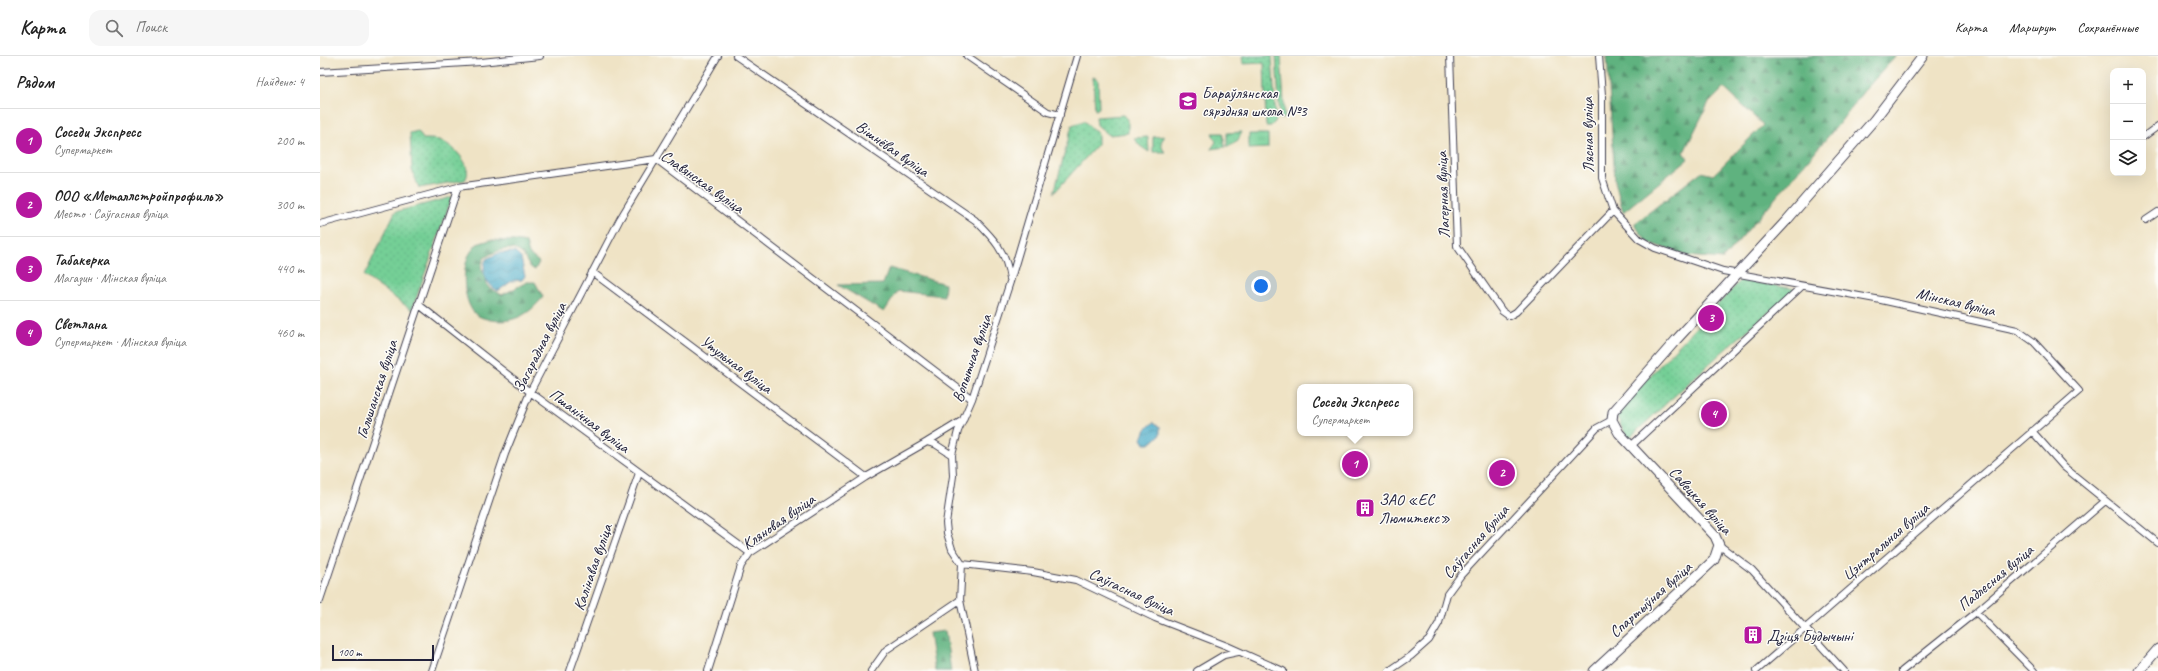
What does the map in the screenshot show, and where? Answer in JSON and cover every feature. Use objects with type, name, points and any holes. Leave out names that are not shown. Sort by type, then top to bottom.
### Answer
[{"type":"main road","points":[[1613,416],[1874,120],[1923,56]]},
{"type":"main road","name":"Савецкая вуліца","points":[[1613,416],[1614,426],[1715,536],[1719,545]]},
{"type":"main road","name":"Спартыўная вуліца","points":[[1594,671],[1709,565],[1718,553],[1719,545]]},
{"type":"main road","points":[[2139,671],[2158,649]]},
{"type":"street","points":[[320,72],[481,62],[540,56]]},
{"type":"street","name":"Загарадная вуліца","points":[[432,671],[505,454],[530,392],[620,219],[718,56]]},
{"type":"street","name":"Вішнёвая вуліца","points":[[736,56],[975,220],[1002,252],[1008,267],[1010,282]]},
{"type":"street","points":[[967,56],[1048,112],[1060,115]]},
{"type":"street","name":"Вопытная вуліца","points":[[962,564],[952,549],[947,533],[946,523],[953,476],[952,455],[958,431],[972,399],[1010,282],[1077,56]]},
{"type":"street","name":"Лагерная вуліца","points":[[1450,56],[1457,246],[1502,311],[1509,316],[1516,312],[1613,211]]},
{"type":"street","name":"Лясная вуліца","points":[[1599,56],[1602,95],[1602,178],[1613,211]]},
{"type":"street","points":[[2146,135],[2158,126]]},
{"type":"street","name":"Славянская вуліца","points":[[320,224],[458,187],[656,159],[972,399]]},
{"type":"street","name":"Гальшанская вуліца","points":[[320,600],[458,187]]},
{"type":"street","name":"Мінская вуліца","points":[[1613,211],[1639,239],[1655,248],[1723,271],[1881,300],[2020,331],[2034,342],[2079,391]]},
{"type":"street","points":[[2146,220],[2158,212]]},
{"type":"street","name":"Утульная вуліца","points":[[592,272],[866,477]]},
{"type":"street","points":[[1631,446],[1802,286]]},
{"type":"street","name":"Пшанічная вуліца","points":[[418,304],[530,392],[750,553]]},
{"type":"street","name":"Цэнтральная вуліца","points":[[1756,671],[2079,391]]},
{"type":"street","name":"Саўгасная вуліца","points":[[1389,671],[1411,656],[1429,640],[1439,623],[1447,594],[1468,566],[1597,428],[1613,416]]},
{"type":"street","name":"Кляновая вуліца","points":[[708,671],[741,566],[750,553],[866,477],[963,420]]},
{"type":"street","points":[[2032,431],[2064,467],[2104,502],[2158,543]]},
{"type":"street","points":[[927,442],[935,444],[952,455]]},
{"type":"street","name":"Калінавая вуліца","points":[[570,671],[639,473]]},
{"type":"street","name":"Падлесная вуліца","points":[[1902,671],[1976,612],[2104,502]]},
{"type":"street","name":"Савецкая вуліца","points":[[1719,545],[1752,570],[1806,627],[1844,671]]},
{"type":"street","points":[[962,564],[960,600],[975,671]]},
{"type":"street","name":"Саўгасная вуліца","points":[[962,564],[1034,572],[1072,579],[1091,586],[1154,618],[1227,646],[1283,671]]},
{"type":"street","points":[[871,671],[886,650],[960,600]]},
{"type":"street","points":[[1976,612],[2034,671]]},
{"type":"street","points":[[1197,671],[1224,655],[1238,652]]},
{"type":"green space","points":[[1242,56],[1272,56],[1276,121],[1271,126],[1266,126],[1264,63],[1243,64]]},
{"type":"green space","points":[[1276,56],[1281,56],[1285,118],[1280,119]]},
{"type":"green space","points":[[1607,56],[1896,56],[1863,92],[1838,125],[1723,259],[1687,256],[1647,242],[1634,224],[1701,172],[1713,175],[1763,125],[1724,88],[1708,104],[1684,152],[1688,159],[1623,212],[1615,181]]},
{"type":"green space","points":[[1093,77],[1098,79],[1099,108],[1096,110],[1095,110]]},
{"type":"green space","points":[[1123,115],[1128,119],[1128,133],[1109,135],[1097,125],[1096,117]]},
{"type":"green space","points":[[1084,121],[1098,134],[1098,144],[1054,193],[1072,125]]},
{"type":"green space","points":[[418,131],[423,139],[433,139],[444,142],[461,156],[467,168],[465,180],[419,188],[412,170],[410,133]]},
{"type":"green space","points":[[1242,132],[1238,140],[1227,147],[1227,133]]},
{"type":"green space","points":[[1212,133],[1223,133],[1225,147],[1211,149],[1216,142]]},
{"type":"green space","points":[[1249,134],[1268,134],[1268,148],[1249,149]]},
{"type":"green space","points":[[1165,136],[1161,142],[1163,150],[1166,152],[1153,152],[1153,137]]},
{"type":"green space","points":[[1148,137],[1149,152],[1140,146],[1134,138]]},
{"type":"green space","points":[[452,197],[412,310],[364,276],[395,212]]},
{"type":"green space","points":[[490,240],[526,243],[529,254],[539,262],[535,270],[528,264],[525,257],[521,253],[512,249],[497,251],[484,258],[481,267],[488,287],[502,295],[527,282],[535,282],[543,297],[527,313],[514,319],[499,321],[489,320],[474,313],[470,307],[464,278],[466,263],[468,257],[477,244]]},
{"type":"green space","points":[[889,268],[945,284],[944,296],[898,291],[884,312],[838,285],[883,284]]},
{"type":"green space","points":[[1741,280],[1796,289],[1721,353],[1628,439],[1617,417],[1622,405]]},
{"type":"green space","points":[[945,631],[951,671],[935,671],[929,633]]},
{"type":"water","points":[[515,252],[521,258],[525,276],[522,280],[512,281],[498,291],[490,285],[485,277],[484,269],[486,259],[499,253]]},
{"type":"water","points":[[1154,422],[1160,427],[1160,435],[1150,444],[1145,444],[1142,439],[1146,429]]},
{"type":"place","name":"Бараўлянская сярэдняя школа №3","points":[[1188,101]]},
{"type":"place","name":"Табакерка","points":[[1711,318]]},
{"type":"place","name":"Светлана","points":[[1714,414]]},
{"type":"place","name":"Соседи Экспресс","points":[[1355,464]]},
{"type":"place","name":"ООО «Металлстройпрофиль»","points":[[1502,473]]},
{"type":"place","name":"ЗАО «ЕС Люмитекс»","points":[[1365,508]]},
{"type":"place","name":"Дзіця Будычыні","points":[[1753,635]]}]
